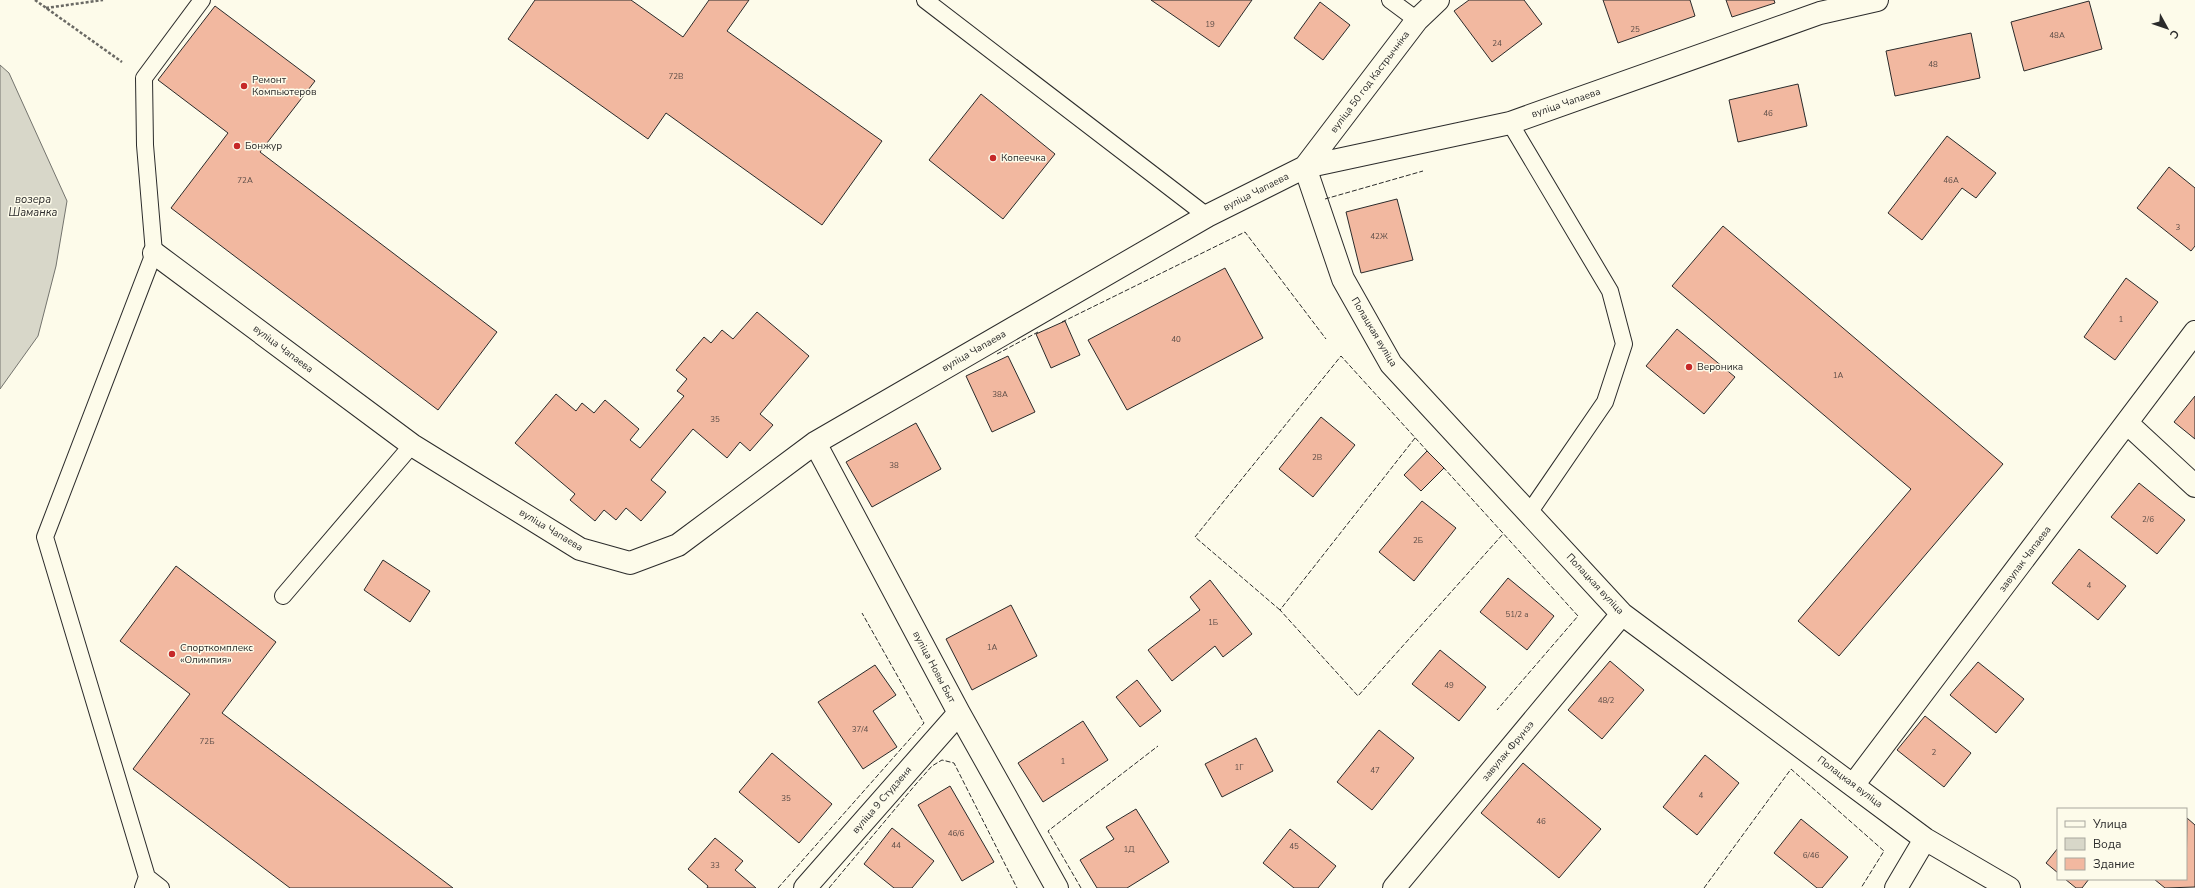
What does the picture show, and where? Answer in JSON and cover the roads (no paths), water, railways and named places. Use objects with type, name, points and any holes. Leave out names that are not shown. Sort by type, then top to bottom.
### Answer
[{"type":"street","name":"вуліца 50 год Кастрычніка","points":[[1305,167],[1417,20],[1438,0]]},
{"type":"street","name":"вуліца Чапаева","points":[[154,253],[412,445],[580,549],[630,563],[678,545],[815,443],[1207,216],[1305,167],[1510,123],[1820,14],[1877,0]]},
{"type":"street","name":"Полацкая вуліца","points":[[1305,167],[1343,279],[1391,364],[1622,614],[1854,784],[1925,839],[2009,888]]},
{"type":"street","name":"завулак Чапаева","points":[[1854,784],[2128,424],[2195,332]]},
{"type":"street","points":[[2128,424],[2195,486]]},
{"type":"street","name":"вуліца Новы Быт","points":[[815,443],[959,713],[1057,888]]},
{"type":"street","name":"завулак Фрунзэ","points":[[1394,888],[1622,614]]},
{"type":"street","name":"вуліца 9 Студзеня","points":[[805,888],[959,713]]},
{"type":"street","points":[[1896,888],[1925,839]]},
{"type":"lane","points":[[161,888],[145,883],[45,537],[154,253],[145,145],[144,78],[202,0]]},
{"type":"lane","points":[[925,0],[1207,216]]},
{"type":"lane","points":[[1390,0],[1417,20]]},
{"type":"lane","points":[[1510,123],[1610,292],[1624,344],[1605,402],[1529,513]]},
{"type":"lane","points":[[283,596],[412,445]]},
{"type":"water","name":"возера Шаманка","points":[[0,65],[9,73],[67,201],[56,266],[38,336],[0,389]]},
{"type":"place","name":"Ремонт Компьютеров","points":[[244,86]]},
{"type":"place","name":"Бонжур","points":[[237,146]]},
{"type":"place","name":"Копеечка","points":[[993,158]]},
{"type":"place","name":"Вероника","points":[[1689,367]]},
{"type":"place","name":"Спорткомплекс «Олимпия»","points":[[172,654]]}]
